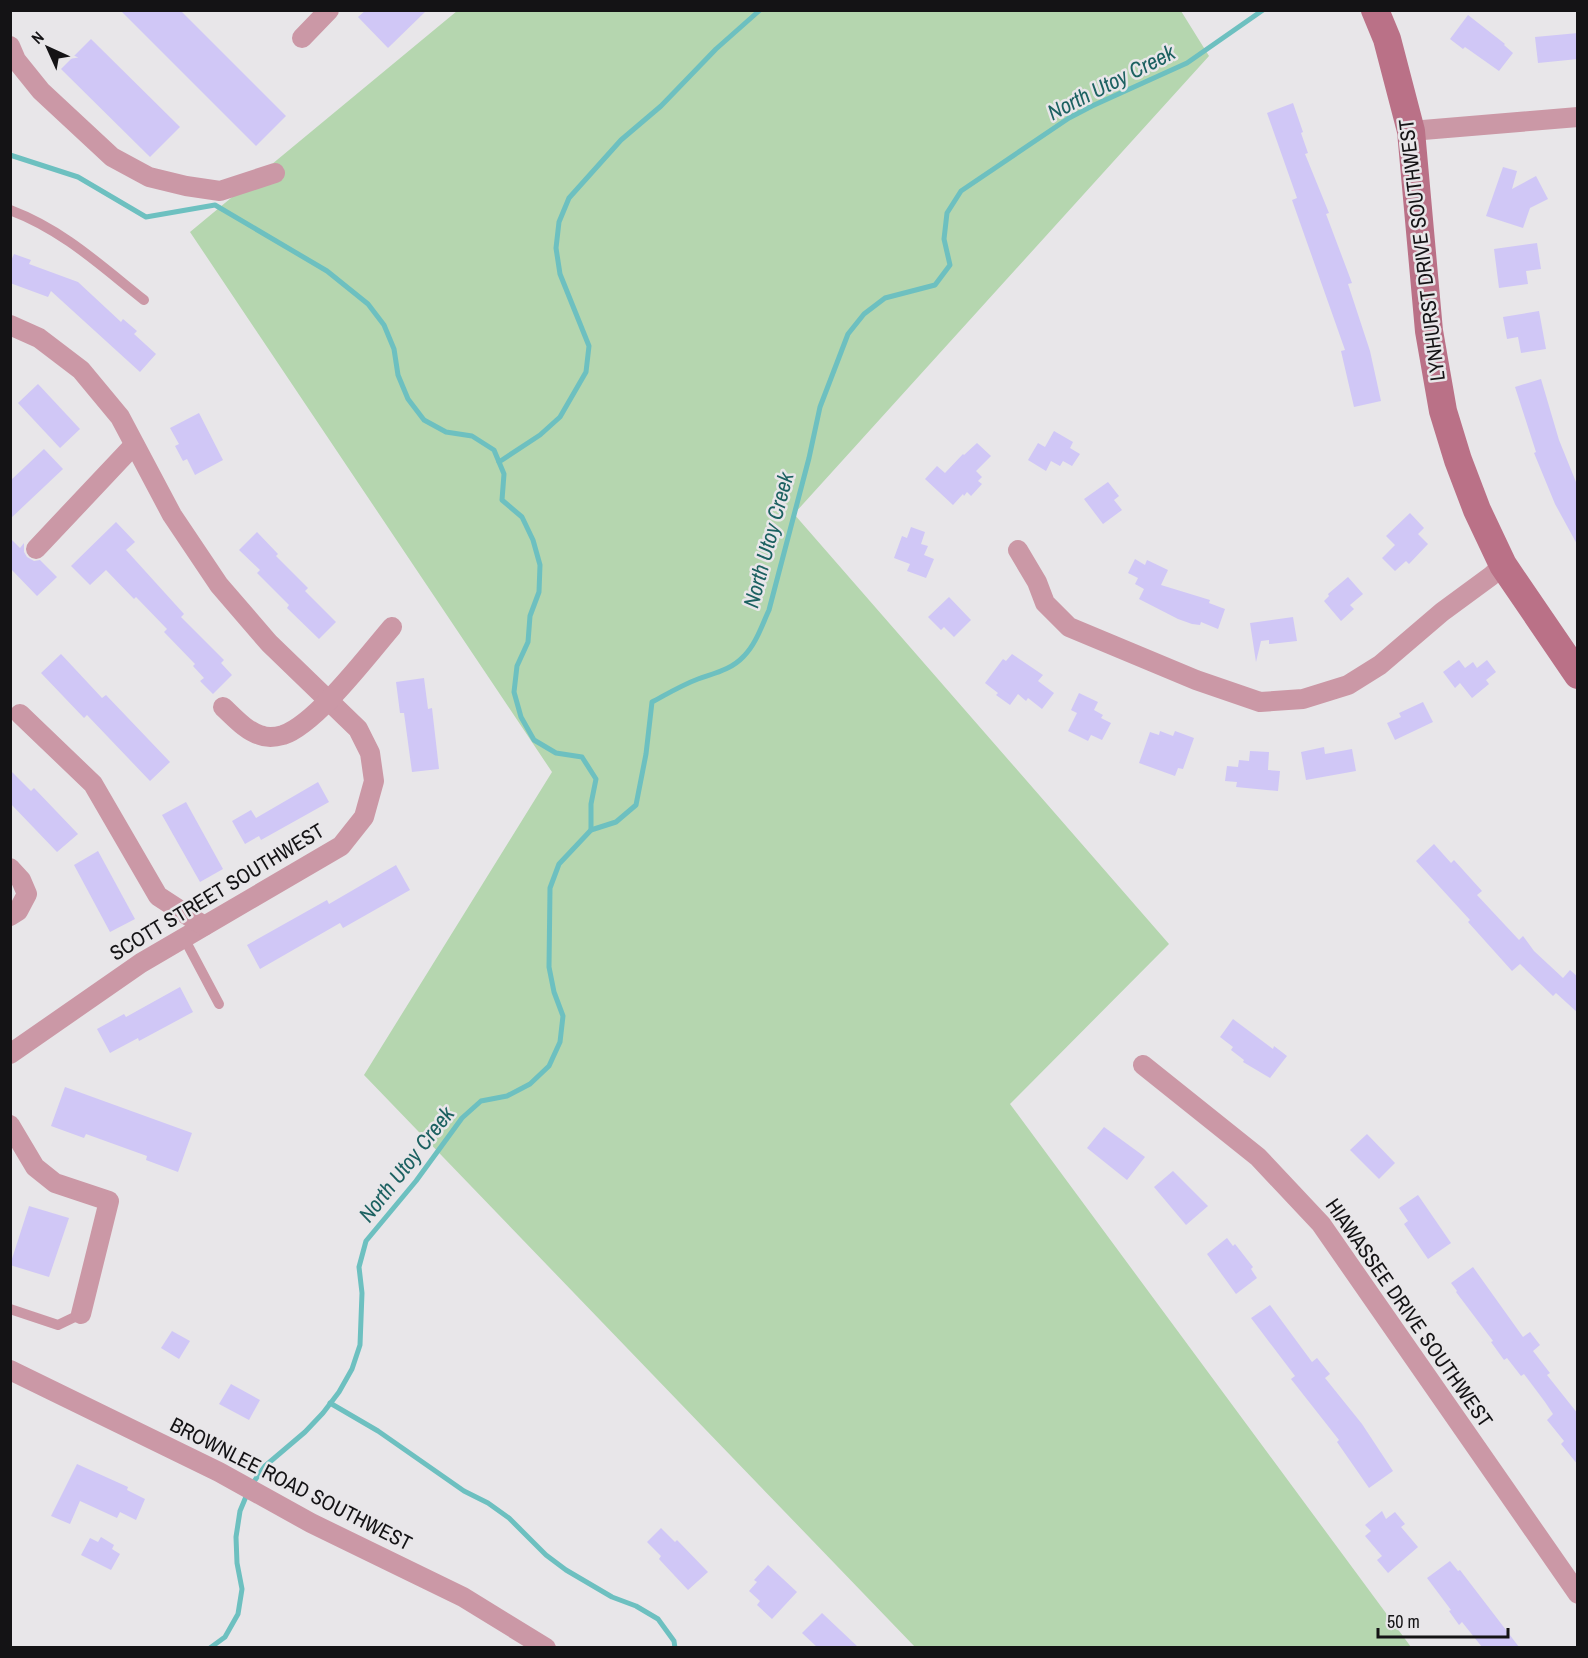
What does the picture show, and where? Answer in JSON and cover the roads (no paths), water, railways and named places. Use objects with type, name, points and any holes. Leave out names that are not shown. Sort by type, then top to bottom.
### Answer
[{"type":"street","points":[[303,38],[329,10]]},
{"type":"street","name":"LYNHURST DRIVE SOUTHWEST","points":[[1375,10],[1387,39],[1411,131],[1429,331],[1443,411],[1477,510],[1503,565],[1578,675]]},
{"type":"street","points":[[10,46],[16,60],[41,91],[112,157],[149,177],[220,191],[275,173]]},
{"type":"street","points":[[1411,131],[1578,117]]},
{"type":"street","name":"SCOTT STREET SOUTHWEST","points":[[10,325],[39,338],[81,370],[120,417],[172,515],[219,585],[268,643],[358,729],[370,753],[374,781],[364,817],[341,846],[141,963],[10,1054]]},
{"type":"street","points":[[36,549],[134,445]]},
{"type":"street","points":[[1018,550],[1037,582],[1044,603],[1069,627],[1196,680],[1260,702],[1303,699],[1348,685],[1380,665],[1442,612],[1503,565]]},
{"type":"street","points":[[223,707],[245,727],[259,735],[271,737],[284,735],[304,723],[328,700],[392,627]]},
{"type":"street","points":[[20,714],[93,784],[158,896],[204,926]]},
{"type":"street","points":[[10,868],[21,880],[27,894],[18,911],[10,916]]},
{"type":"street","name":"HIAWASSEE DRIVE SOUTHWEST","points":[[1143,1065],[1258,1157],[1321,1224],[1578,1594]]},
{"type":"street","points":[[10,1125],[35,1167],[55,1183],[110,1201],[81,1314]]},
{"type":"street","name":"BROWNLEE ROAD SOUTHWEST","points":[[10,1370],[219,1472],[311,1523],[463,1597],[546,1647]]},
{"type":"lane","points":[[10,210],[28,217],[71,241],[144,300]]},
{"type":"lane","points":[[184,938],[219,1004]]},
{"type":"lane","points":[[10,1309],[58,1325],[81,1314]]},
{"type":"waterway","points":[[499,462],[540,435],[560,417],[586,372],[589,346],[560,274],[556,248],[559,222],[569,198],[621,140],[661,106],[716,49],[760,10]]},
{"type":"waterway","name":"North Utoy Creek","points":[[210,1648],[225,1637],[238,1614],[242,1589],[237,1563],[236,1537],[240,1511],[250,1487],[265,1466],[305,1432],[323,1413],[339,1392],[352,1369],[360,1345],[362,1293],[359,1267],[366,1241],[416,1181],[462,1118],[481,1101],[507,1096],[530,1084],[549,1066],[560,1042],[563,1016],[554,992],[549,967],[550,888],[559,864],[591,830],[616,822],[636,805],[646,754],[652,702],[686,684],[734,665],[744,656],[755,640],[769,610],[820,407],[848,334],[864,314],[885,298],[935,285],[950,265],[944,239],[947,213],[961,191],[1069,118],[1187,63],[1263,10]]},
{"type":"waterway","points":[[10,155],[78,177],[146,217],[215,205],[327,271],[368,304],[384,325],[394,349],[398,375],[408,399],[424,420],[446,432],[472,436],[494,450],[504,474],[502,500],[522,517],[533,540],[540,565],[539,592],[530,616],[528,642],[517,666],[514,692],[521,717],[534,740],[556,753],[582,757],[596,779],[591,804],[591,830]]},
{"type":"waterway","points":[[330,1403],[378,1431],[464,1491],[488,1503],[509,1518],[546,1555],[566,1570],[612,1597],[636,1606],[658,1619],[674,1641],[675,1648]]}]
